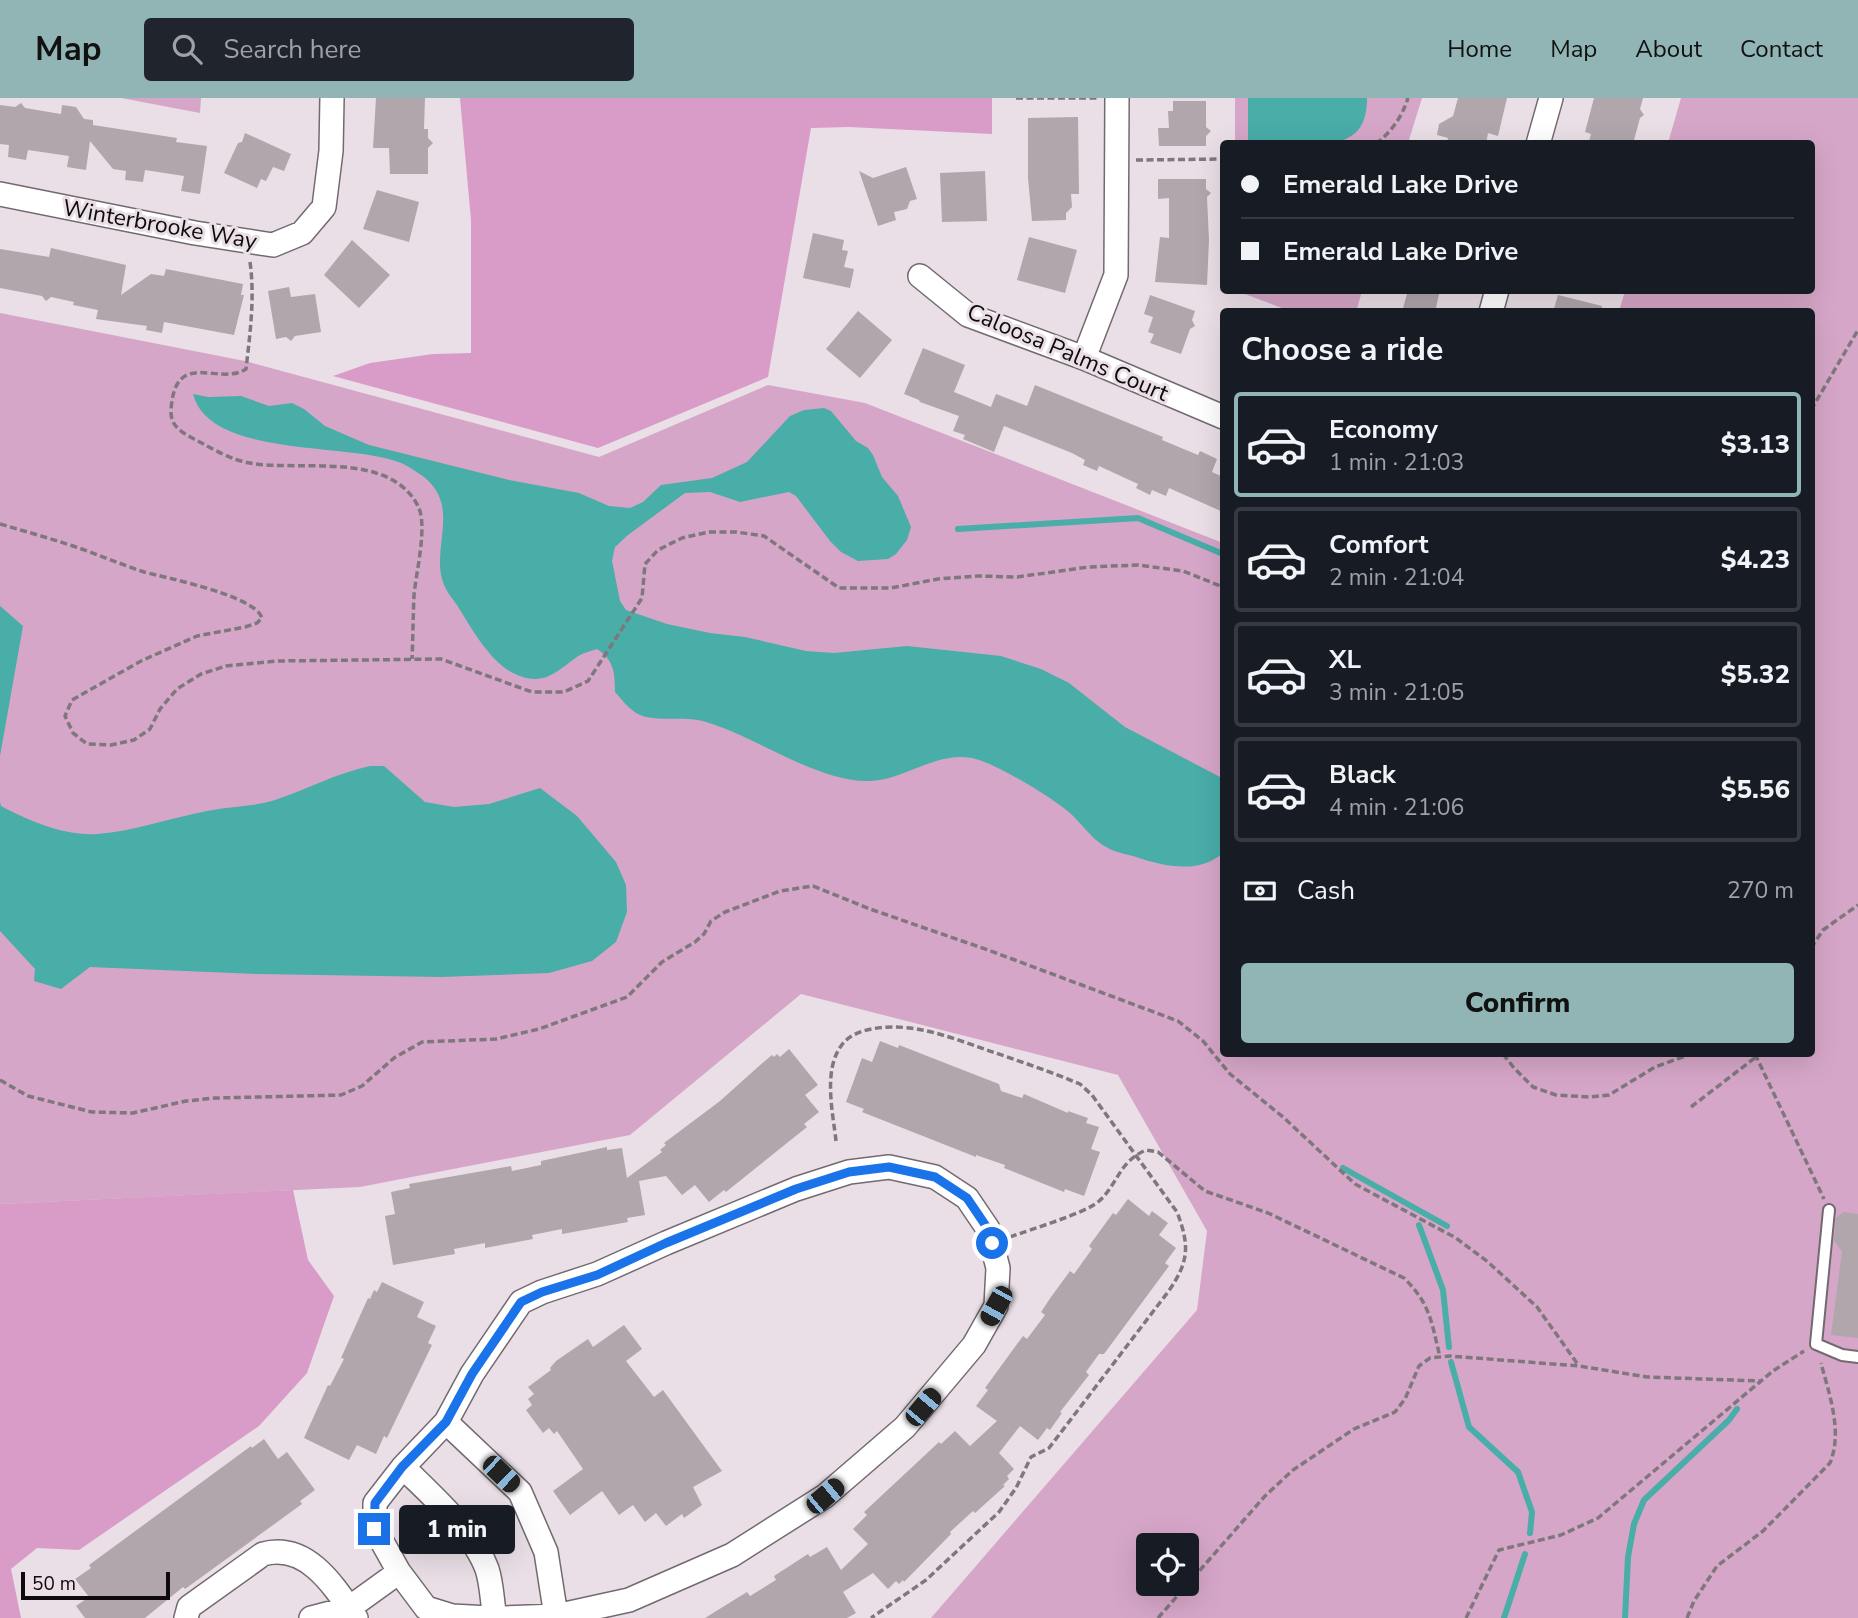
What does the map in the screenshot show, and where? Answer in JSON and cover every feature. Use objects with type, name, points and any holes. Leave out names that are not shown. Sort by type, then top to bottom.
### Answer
[{"type":"street","name":"Winterbrooke Way","points":[[0,194],[195,233],[273,245],[302,233],[324,206],[331,151],[332,98]]},
{"type":"street","points":[[1084,358],[1116,275],[1117,98]]},
{"type":"street","points":[[1539,140],[1551,98]]},
{"type":"street","name":"Caloosa Palms Court","points":[[920,276],[968,314],[1084,358],[1220,416]]},
{"type":"street","points":[[489,1618],[452,1616],[426,1608],[399,1572],[374,1529],[375,1503],[402,1467],[446,1422],[472,1374],[521,1302],[542,1292],[597,1275],[796,1189],[849,1172],[889,1167],[935,1177],[967,1198],[988,1229],[992,1243],[998,1268],[996,1306],[974,1345],[905,1427],[825,1496],[732,1555],[629,1600],[556,1616],[505,1618]]},
{"type":"street","points":[[446,1422],[520,1492],[546,1552],[556,1616]]},
{"type":"street","points":[[402,1467],[438,1502],[469,1538],[486,1569],[495,1618]]},
{"type":"street","points":[[186,1618],[189,1607],[263,1554],[276,1551],[290,1552],[319,1570],[352,1613]]},
{"type":"street","points":[[311,1618],[352,1613],[399,1572]]},
{"type":"lane","points":[[1829,1210],[1816,1344],[1842,1355],[1858,1357]]},
{"type":"path","points":[[1016,98],[1105,98]]},
{"type":"path","points":[[1381,140],[1391,131],[1408,98]]},
{"type":"path","points":[[1117,160],[1220,159]]},
{"type":"path","points":[[247,241],[252,276],[251,331],[246,369],[239,373],[202,371],[187,374],[177,386],[172,400],[171,416],[178,431],[218,452],[249,463],[356,468],[385,476],[404,489],[418,506],[422,523],[414,598],[412,659]]},
{"type":"path","points":[[1815,403],[1858,330]]},
{"type":"path","points":[[0,524],[72,545],[145,572],[191,582],[261,612],[262,618],[257,623],[219,634],[197,636],[72,700],[65,716],[73,733],[87,744],[111,746],[134,740],[150,729],[160,709],[177,688],[201,674],[226,666],[278,662],[441,659],[532,692],[564,692],[588,681],[642,598],[645,564],[658,550],[682,538],[709,532],[736,532],[764,537],[839,587],[891,588],[938,579],[978,576],[1017,578],[1089,567],[1138,565],[1183,571],[1220,586]]},
{"type":"path","points":[[0,1080],[28,1096],[92,1112],[133,1113],[186,1101],[215,1098],[341,1095],[362,1086],[394,1058],[422,1042],[496,1039],[539,1029],[627,997],[662,961],[695,942],[712,921],[724,912],[780,891],[813,886],[1178,1021],[1203,1041],[1230,1074],[1283,1117],[1355,1184],[1456,1238],[1488,1262],[1536,1307],[1579,1366]]},
{"type":"path","points":[[1815,941],[1822,930],[1858,905]]},
{"type":"path","points":[[836,1141],[832,1071],[840,1047],[850,1036],[870,1030],[899,1027],[921,1029],[941,1035],[1080,1084],[1092,1095],[1134,1156],[1158,1182],[1177,1212],[1185,1232],[1187,1248],[1180,1274],[1049,1448],[1031,1458],[1016,1488],[999,1512],[926,1580],[871,1618]]},
{"type":"path","points":[[1505,1057],[1533,1087],[1556,1095],[1590,1097],[1609,1095],[1655,1067],[1683,1057]]},
{"type":"path","points":[[1691,1107],[1754,1057]]},
{"type":"path","points":[[1755,1057],[1829,1210]]},
{"type":"path","points":[[992,1243],[1090,1207],[1105,1194],[1124,1164],[1146,1150],[1158,1152],[1205,1191],[1268,1213],[1404,1278],[1419,1293],[1429,1311],[1440,1357]]},
{"type":"path","points":[[1466,1618],[1499,1549],[1561,1535],[1598,1518],[1761,1381],[1816,1344],[1831,1403],[1836,1438],[1830,1463],[1763,1531],[1717,1566],[1694,1601],[1687,1618]]},
{"type":"path","points":[[1158,1618],[1265,1496],[1293,1470],[1354,1429],[1395,1412],[1405,1399],[1419,1366],[1430,1358],[1450,1356],[1579,1366],[1647,1377],[1761,1381]]},
{"type":"shaded area","points":[[121,98],[201,98],[200,113]]},
{"type":"shaded area","points":[[460,98],[992,98],[992,134],[849,127],[811,128],[768,377],[598,448],[333,376],[370,363],[433,354],[471,353],[471,220]]},
{"type":"shaded area","points":[[1235,98],[1422,98],[1409,140],[1235,140]]},
{"type":"shaded area","points":[[1681,98],[1858,98],[1858,1618],[931,1618],[1197,1310],[1207,1231],[1118,1075],[801,994],[630,1135],[360,1187],[0,1204],[0,313],[245,361],[599,457],[768,385],[865,403],[1220,542],[1220,1057],[1815,1057],[1815,308],[1620,308],[1624,294],[1815,294],[1815,140],[1669,140]]},
{"type":"shaded area","points":[[1245,294],[1361,294],[1357,308],[1282,308]]},
{"type":"shaded area","points":[[293,1190],[308,1260],[334,1296],[307,1373],[259,1426],[79,1550],[37,1548],[11,1569],[21,1618],[0,1618],[0,1204]]},
{"type":"water","points":[[1248,98],[1367,98],[1362,125],[1356,133],[1342,140],[1248,140]]},
{"type":"water","points":[[193,394],[208,397],[241,396],[269,406],[292,403],[325,426],[369,445],[509,480],[579,493],[609,506],[630,508],[643,502],[661,485],[712,478],[747,462],[790,416],[804,410],[824,408],[831,411],[856,441],[868,448],[882,477],[898,496],[911,527],[907,540],[896,554],[888,559],[858,561],[841,552],[796,496],[789,492],[740,502],[710,492],[685,493],[615,547],[612,561],[620,601],[626,610],[667,624],[745,637],[806,651],[834,653],[907,646],[1001,656],[1041,669],[1069,683],[1125,727],[1220,777],[1220,855],[1202,864],[1180,866],[1156,863],[1114,851],[1096,840],[1046,795],[1007,772],[972,758],[946,758],[883,779],[850,780],[809,767],[706,722],[645,717],[632,710],[615,692],[612,667],[597,649],[582,654],[560,670],[542,678],[522,677],[510,672],[490,654],[444,586],[440,569],[443,528],[441,501],[424,477],[401,463],[378,457],[253,439],[226,429],[205,415]]},
{"type":"water","points":[[0,606],[23,626],[0,756]]},
{"type":"water","points":[[370,766],[384,766],[425,802],[454,807],[489,804],[540,788],[577,816],[616,862],[626,885],[627,912],[616,942],[592,961],[549,973],[441,977],[257,974],[90,967],[61,989],[34,981],[35,969],[0,931],[0,802],[1,806],[12,812],[47,826],[72,833],[97,834],[215,809],[267,802]]},
{"type":"building","points":[[376,98],[425,98],[424,129],[428,129],[428,138],[433,143],[428,148],[428,174],[390,174],[389,148],[373,148]]},
{"type":"building","points":[[1458,98],[1507,98],[1498,136],[1488,133],[1487,140],[1448,140],[1437,135],[1439,124],[1453,116]]},
{"type":"building","points":[[1594,98],[1643,98],[1640,109],[1644,115],[1640,118],[1634,140],[1589,140],[1591,134],[1585,132]]},
{"type":"building","points":[[1173,101],[1206,101],[1206,127],[1211,131],[1206,136],[1206,146],[1159,146],[1158,128],[1169,128],[1168,111],[1173,111]]},
{"type":"building","points":[[21,103],[25,108],[61,114],[62,105],[76,107],[84,119],[93,120],[93,125],[177,138],[176,142],[207,146],[200,194],[181,191],[184,176],[145,170],[143,182],[125,180],[126,171],[113,169],[90,141],[86,170],[67,167],[69,156],[28,150],[26,160],[8,157],[9,145],[0,144],[0,105],[15,107]]},
{"type":"building","points":[[1078,117],[1079,194],[1071,194],[1072,207],[1066,213],[1066,220],[1032,221],[1028,178],[1028,118]]},
{"type":"building","points":[[245,133],[291,154],[284,171],[273,167],[266,181],[261,179],[257,188],[224,173]]},
{"type":"building","points":[[906,167],[917,199],[910,201],[907,209],[894,212],[896,220],[878,226],[859,171],[873,178]]},
{"type":"building","points":[[985,171],[987,221],[942,222],[940,173]]},
{"type":"building","points":[[1158,179],[1206,179],[1206,189],[1211,193],[1207,197],[1207,285],[1155,282],[1160,237],[1169,238],[1169,198],[1158,199]]},
{"type":"building","points":[[377,190],[419,202],[409,242],[363,229]]},
{"type":"building","points":[[813,233],[844,240],[842,250],[848,251],[844,267],[854,269],[850,288],[803,278]]},
{"type":"building","points":[[1029,237],[1077,250],[1065,293],[1017,280]]},
{"type":"building","points":[[352,240],[390,275],[359,308],[324,275]]},
{"type":"building","points":[[51,248],[126,265],[121,295],[151,274],[164,276],[166,269],[243,284],[241,295],[244,295],[234,335],[164,322],[162,333],[146,330],[147,326],[96,319],[98,310],[73,305],[74,302],[51,297],[46,301],[42,296],[0,288],[0,249],[49,257]]},
{"type":"building","points":[[289,287],[291,297],[315,294],[321,332],[295,336],[291,341],[286,337],[276,339],[268,291]]},
{"type":"building","points":[[1407,294],[1439,294],[1436,308],[1403,308]]},
{"type":"building","points":[[1150,295],[1195,311],[1192,320],[1195,326],[1190,329],[1181,354],[1150,343],[1154,334],[1148,332],[1153,317],[1144,314]]},
{"type":"building","points":[[1558,295],[1602,306],[1602,308],[1554,308]]},
{"type":"building","points":[[858,311],[892,340],[860,378],[826,349]]},
{"type":"building","points":[[923,348],[965,365],[954,392],[991,407],[996,394],[1027,406],[1035,385],[1163,437],[1162,440],[1198,455],[1200,451],[1217,459],[1212,472],[1220,476],[1220,511],[1169,488],[1166,496],[1152,490],[1150,495],[1136,488],[1138,484],[1099,466],[1097,471],[1083,465],[1085,460],[1072,453],[1004,426],[994,452],[963,439],[965,435],[953,431],[959,416],[904,394]]},
{"type":"building","points":[[880,1041],[898,1048],[899,1045],[999,1084],[1001,1091],[1022,1098],[1024,1094],[1068,1113],[1088,1118],[1086,1123],[1099,1127],[1091,1149],[1100,1152],[1084,1196],[1065,1189],[1064,1192],[1004,1168],[1005,1165],[976,1157],[862,1112],[864,1109],[846,1102],[862,1058],[872,1062]]},
{"type":"building","points":[[789,1049],[818,1085],[805,1095],[819,1112],[804,1124],[807,1127],[726,1192],[724,1190],[709,1202],[695,1185],[682,1195],[666,1176],[639,1181],[645,1215],[627,1218],[628,1222],[562,1234],[562,1229],[532,1235],[533,1239],[485,1248],[485,1243],[454,1249],[455,1254],[393,1265],[385,1216],[395,1214],[391,1192],[410,1188],[409,1184],[511,1166],[512,1171],[541,1165],[541,1161],[607,1147],[607,1150],[622,1148],[627,1178],[662,1152],[660,1150],[666,1145],[664,1143],[720,1101],[772,1055],[774,1057],[777,1054],[780,1057]]},
{"type":"building","points":[[1128,1199],[1149,1216],[1152,1211],[1168,1223],[1159,1235],[1176,1248],[1165,1263],[1169,1266],[1104,1354],[1099,1354],[1086,1372],[1089,1375],[1060,1412],[1062,1413],[1050,1430],[1047,1428],[1038,1440],[1020,1426],[999,1453],[1014,1469],[1007,1476],[1009,1479],[1003,1485],[1005,1486],[950,1532],[904,1582],[903,1580],[899,1584],[896,1581],[888,1589],[873,1573],[843,1592],[856,1613],[847,1618],[705,1618],[747,1592],[750,1596],[776,1580],[774,1576],[808,1554],[810,1557],[827,1547],[841,1570],[868,1544],[853,1529],[867,1515],[864,1512],[939,1442],[941,1444],[955,1431],[970,1446],[997,1421],[976,1406],[988,1390],[985,1388],[1023,1336],[1027,1339],[1045,1315],[1041,1312],[1051,1297],[1070,1271],[1074,1274],[1092,1249],[1089,1246],[1113,1213],[1116,1215]]},
{"type":"building","points":[[1843,1212],[1858,1214],[1858,1338],[1831,1335],[1842,1251],[1834,1241],[1836,1218]]},
{"type":"building","points":[[382,1282],[424,1302],[417,1317],[436,1326],[428,1343],[432,1345],[387,1438],[384,1436],[376,1454],[357,1445],[349,1460],[304,1438],[328,1385],[330,1386],[344,1359],[341,1358],[368,1298],[370,1299],[374,1290],[377,1292]]},
{"type":"building","points":[[624,1325],[642,1349],[626,1361],[654,1397],[663,1390],[722,1471],[693,1487],[702,1505],[684,1518],[682,1514],[666,1526],[656,1513],[645,1522],[633,1505],[619,1515],[602,1491],[570,1515],[553,1491],[583,1469],[557,1431],[554,1434],[549,1428],[543,1433],[526,1410],[532,1405],[528,1399],[534,1394],[528,1387],[551,1370],[556,1361],[588,1339],[593,1347]]},
{"type":"building","points":[[264,1439],[278,1459],[287,1452],[315,1490],[300,1501],[302,1504],[185,1589],[183,1587],[145,1618],[85,1618],[76,1606],[89,1597],[75,1579],[91,1568],[89,1565]]},
{"type":"waterway","points":[[958,529],[1138,518],[1220,553]]},
{"type":"waterway","points":[[1343,1168],[1447,1226]]},
{"type":"waterway","points":[[1419,1225],[1443,1290],[1449,1347]]},
{"type":"waterway","points":[[1451,1362],[1469,1427],[1518,1472],[1532,1512],[1530,1533]]},
{"type":"waterway","points":[[1625,1618],[1628,1557],[1634,1524],[1644,1500],[1729,1420],[1737,1409]]},
{"type":"waterway","points":[[1504,1618],[1525,1554]]},
{"type":"route","points":[[374,1529],[375,1503],[402,1467],[446,1422],[472,1374],[521,1302],[542,1292],[597,1275],[796,1189],[849,1172],[889,1167],[935,1177],[967,1198],[988,1229],[992,1243]]}]
